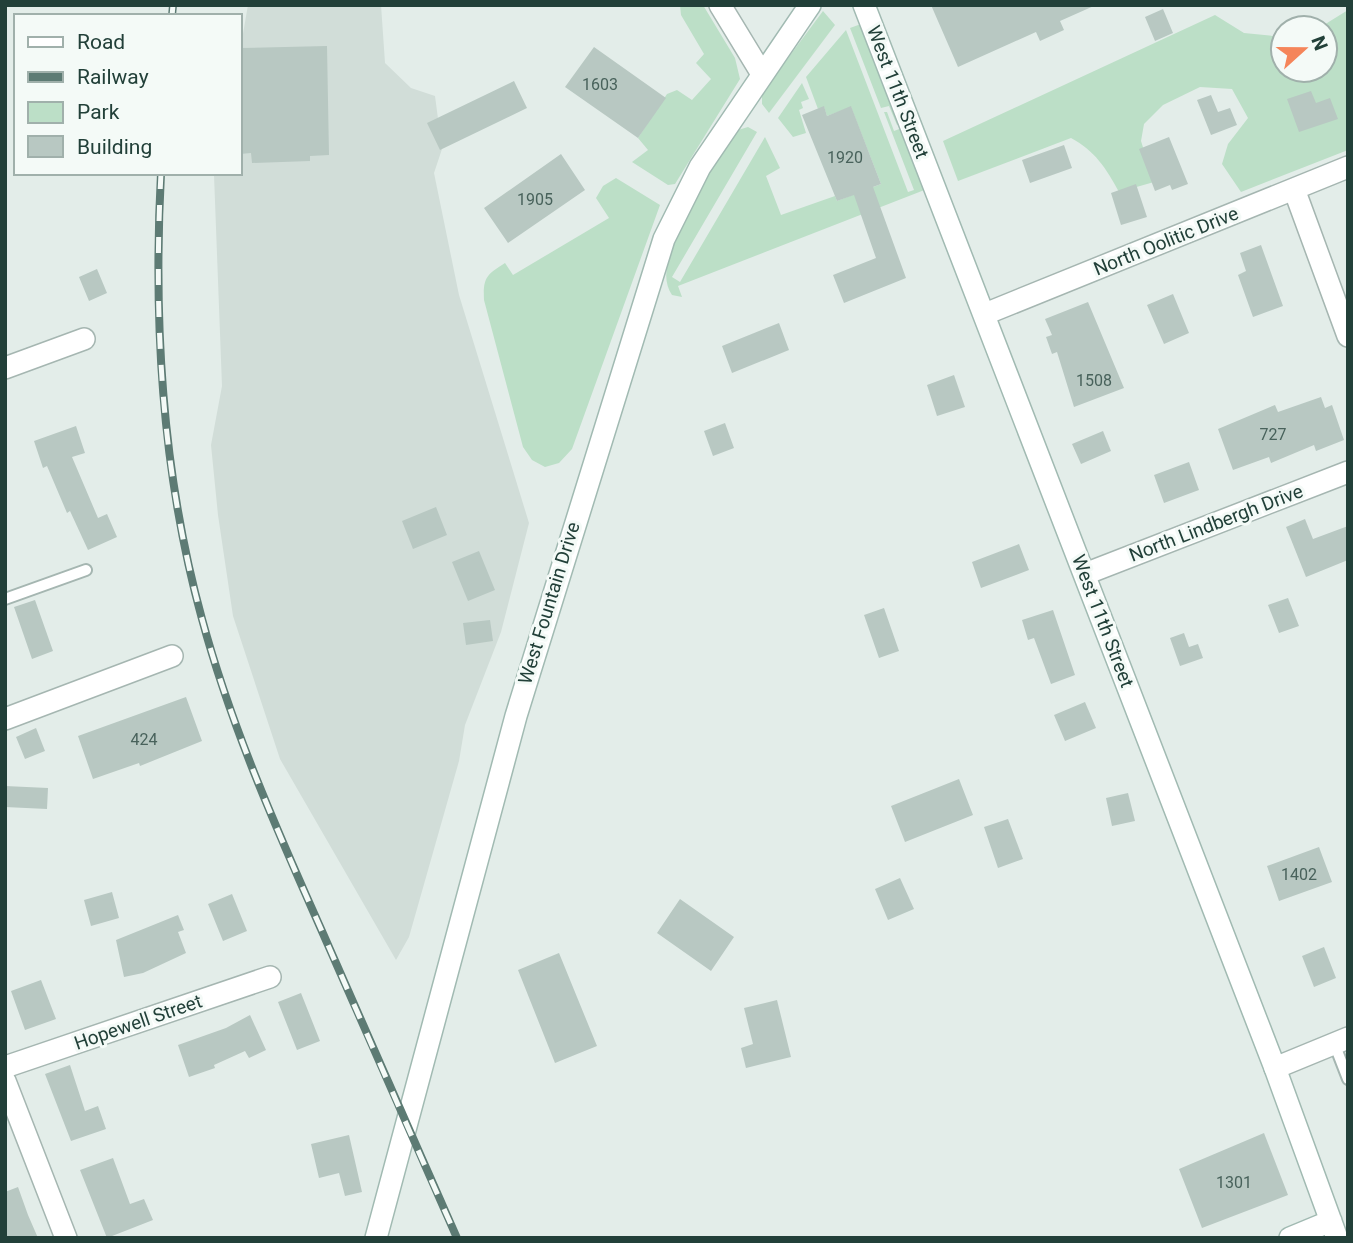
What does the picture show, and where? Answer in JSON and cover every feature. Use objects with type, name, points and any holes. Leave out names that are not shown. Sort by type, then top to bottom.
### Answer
[{"type":"street","points":[[720,5],[762,74]]},
{"type":"street","name":"West Fountain Drive","points":[[376,1238],[516,716],[664,239],[700,167],[810,5]]},
{"type":"street","name":"West 11th Street","points":[[864,5],[1275,1068],[1334,1229]]},
{"type":"street","name":"North Oolitic Drive","points":[[985,314],[1348,167]]},
{"type":"street","points":[[1294,189],[1346,325]]},
{"type":"street","points":[[5,368],[84,339]]},
{"type":"street","name":"North Lindbergh Drive","points":[[1085,574],[1348,472]]},
{"type":"street","points":[[5,719],[172,656]]},
{"type":"street","name":"Hopewell Street","points":[[5,1067],[270,977]]},
{"type":"street","points":[[1275,1068],[1341,1040]]},
{"type":"street","points":[[5,1081],[66,1238]]},
{"type":"street","points":[[1290,1238],[1334,1229]]},
{"type":"lane","points":[[5,598],[86,570]]},
{"type":"lane","points":[[1341,1040],[1348,1079]]},
{"type":"shaded area","points":[[248,5],[381,5],[385,63],[411,88],[435,96],[442,149],[434,173],[459,295],[529,523],[501,632],[465,725],[459,761],[409,937],[396,960],[280,759],[233,616],[211,445],[222,386],[214,175],[242,175],[242,40]]},
{"type":"green space","points":[[680,5],[703,5],[735,58],[740,79],[675,184],[668,185],[632,162],[648,150],[638,138],[667,94],[677,90],[692,100],[711,79],[696,63],[704,54],[681,15]]},
{"type":"green space","points":[[1348,10],[1348,150],[1241,192],[1222,164],[1228,144],[1248,118],[1232,89],[1200,87],[1163,105],[1144,124],[1141,141],[1154,182],[1119,192],[1099,161],[1071,138],[958,181],[943,141],[1215,15],[1244,33],[1269,36],[1269,84],[1339,84],[1339,16]]},
{"type":"green space","points":[[823,11],[835,25],[769,113],[762,104],[762,93]]},
{"type":"green space","points":[[861,24],[900,123],[897,125],[889,106],[881,108],[850,28]]},
{"type":"green space","points":[[846,30],[908,192],[914,190],[884,112],[887,112],[894,131],[902,128],[927,189],[678,286],[682,297],[672,295],[666,272],[676,237],[717,156],[738,130],[748,127],[757,132],[672,277],[680,282],[765,137],[780,168],[766,176],[781,215],[835,196],[837,201],[881,184],[851,107],[827,116],[824,107],[818,109],[806,77]]},
{"type":"green space","points":[[802,83],[809,99],[801,102],[803,108],[799,110],[806,133],[793,137],[778,118]]},
{"type":"green space","points":[[616,178],[660,205],[572,449],[559,463],[545,467],[532,460],[523,447],[484,300],[485,282],[490,274],[505,263],[513,275],[609,218],[596,198],[603,186]]},
{"type":"building","points":[[931,5],[1096,5],[1060,21],[1064,30],[1040,41],[1036,32],[958,67]]},
{"type":"building","points":[[1163,9],[1173,33],[1155,41],[1145,17]]},
{"type":"building","points":[[327,46],[329,155],[310,156],[310,161],[252,163],[251,153],[242,154],[242,48]]},
{"type":"building","points":[[594,47],[666,98],[638,138],[565,87]]},
{"type":"building","points":[[514,81],[527,108],[440,150],[427,123]]},
{"type":"building","points":[[1311,91],[1316,103],[1330,98],[1338,119],[1299,132],[1287,99]]},
{"type":"building","points":[[1211,95],[1218,112],[1230,108],[1237,125],[1211,135],[1197,100]]},
{"type":"building","points":[[824,106],[827,116],[851,106],[881,184],[873,187],[906,278],[844,303],[833,275],[876,258],[854,195],[837,201],[802,115]]},
{"type":"building","points":[[1169,137],[1188,184],[1172,190],[1170,185],[1155,191],[1139,149]]},
{"type":"building","points":[[1064,145],[1072,168],[1030,183],[1022,160]]},
{"type":"building","points":[[561,154],[585,190],[508,243],[484,208]]},
{"type":"building","points":[[1136,184],[1147,217],[1121,225],[1111,193]]},
{"type":"building","points":[[1261,245],[1283,306],[1253,317],[1238,275],[1246,271],[1240,253]]},
{"type":"building","points":[[97,269],[107,293],[89,301],[79,277]]},
{"type":"building","points":[[1173,294],[1189,333],[1164,344],[1147,305]]},
{"type":"building","points":[[1088,302],[1124,388],[1074,407],[1057,352],[1052,354],[1046,337],[1052,335],[1045,319]]},
{"type":"building","points":[[779,323],[789,350],[732,373],[722,346]]},
{"type":"building","points":[[954,375],[965,407],[937,416],[927,385]]},
{"type":"building","points":[[1321,397],[1325,408],[1332,405],[1344,440],[1316,451],[1314,445],[1271,463],[1269,457],[1233,470],[1218,429],[1275,405],[1278,412]]},
{"type":"building","points":[[725,423],[734,448],[713,456],[704,431]]},
{"type":"building","points":[[76,426],[85,453],[72,457],[98,518],[107,514],[117,537],[88,550],[70,511],[67,513],[47,466],[43,468],[34,441]]},
{"type":"building","points":[[1103,431],[1111,451],[1081,464],[1072,444]]},
{"type":"building","points":[[1189,462],[1199,490],[1164,503],[1154,475]]},
{"type":"building","points":[[436,507],[447,535],[413,549],[402,521]]},
{"type":"building","points":[[1305,519],[1313,539],[1348,526],[1348,560],[1306,577],[1286,527]]},
{"type":"building","points":[[1019,544],[1029,570],[981,588],[972,562]]},
{"type":"building","points":[[479,551],[495,590],[468,601],[452,562]]},
{"type":"building","points":[[1288,598],[1299,626],[1279,633],[1268,605]]},
{"type":"building","points":[[35,600],[53,651],[32,659],[14,607]]},
{"type":"building","points":[[884,608],[899,651],[879,658],[864,615]]},
{"type":"building","points":[[1053,610],[1075,675],[1051,684],[1034,638],[1028,640],[1022,620]]},
{"type":"building","points":[[490,620],[493,641],[466,645],[463,623]]},
{"type":"building","points":[[1184,633],[1189,647],[1198,644],[1203,658],[1180,666],[1170,638]]},
{"type":"building","points":[[186,697],[202,741],[140,766],[139,763],[93,779],[78,736]]},
{"type":"building","points":[[1085,702],[1096,728],[1065,741],[1054,715]]},
{"type":"building","points":[[36,728],[45,751],[25,759],[16,737]]},
{"type":"building","points":[[959,779],[973,815],[905,842],[891,806]]},
{"type":"building","points":[[5,786],[48,788],[47,809],[5,807]]},
{"type":"building","points":[[1128,793],[1135,821],[1112,826],[1106,798]]},
{"type":"building","points":[[1008,819],[1023,859],[998,868],[984,827]]},
{"type":"building","points":[[1319,847],[1332,882],[1279,901],[1267,866]]},
{"type":"building","points":[[900,878],[914,909],[888,920],[875,889]]},
{"type":"building","points":[[112,892],[119,918],[91,926],[84,900]]},
{"type":"building","points":[[232,894],[247,931],[223,941],[208,904]]},
{"type":"building","points":[[680,899],[734,937],[711,971],[657,933]]},
{"type":"building","points":[[178,915],[184,930],[178,932],[186,953],[143,973],[124,977],[116,940]]},
{"type":"building","points":[[1324,947],[1336,978],[1314,987],[1302,956]]},
{"type":"building","points":[[559,953],[597,1046],[555,1063],[518,970]]},
{"type":"building","points":[[41,980],[56,1019],[25,1030],[11,991]]},
{"type":"building","points":[[301,993],[320,1041],[297,1050],[278,1002]]},
{"type":"building","points":[[777,1000],[791,1057],[746,1068],[741,1048],[753,1044],[744,1008]]},
{"type":"building","points":[[250,1015],[266,1050],[249,1058],[245,1051],[214,1065],[215,1068],[189,1077],[178,1045],[226,1028]]},
{"type":"building","points":[[70,1065],[85,1111],[98,1106],[106,1129],[71,1141],[45,1074]]},
{"type":"building","points":[[1264,1133],[1288,1195],[1202,1228],[1179,1169]]},
{"type":"building","points":[[349,1135],[362,1192],[345,1196],[339,1173],[319,1178],[311,1144]]},
{"type":"building","points":[[113,1158],[130,1204],[144,1199],[153,1220],[107,1238],[80,1170]]},
{"type":"building","points":[[18,1187],[38,1238],[5,1238],[5,1192]]},
{"type":"railway","points":[[172,14],[173,5]]},
{"type":"railway","points":[[161,175],[158,286],[169,454],[188,564],[202,619],[226,698],[271,815],[457,1238]]}]
